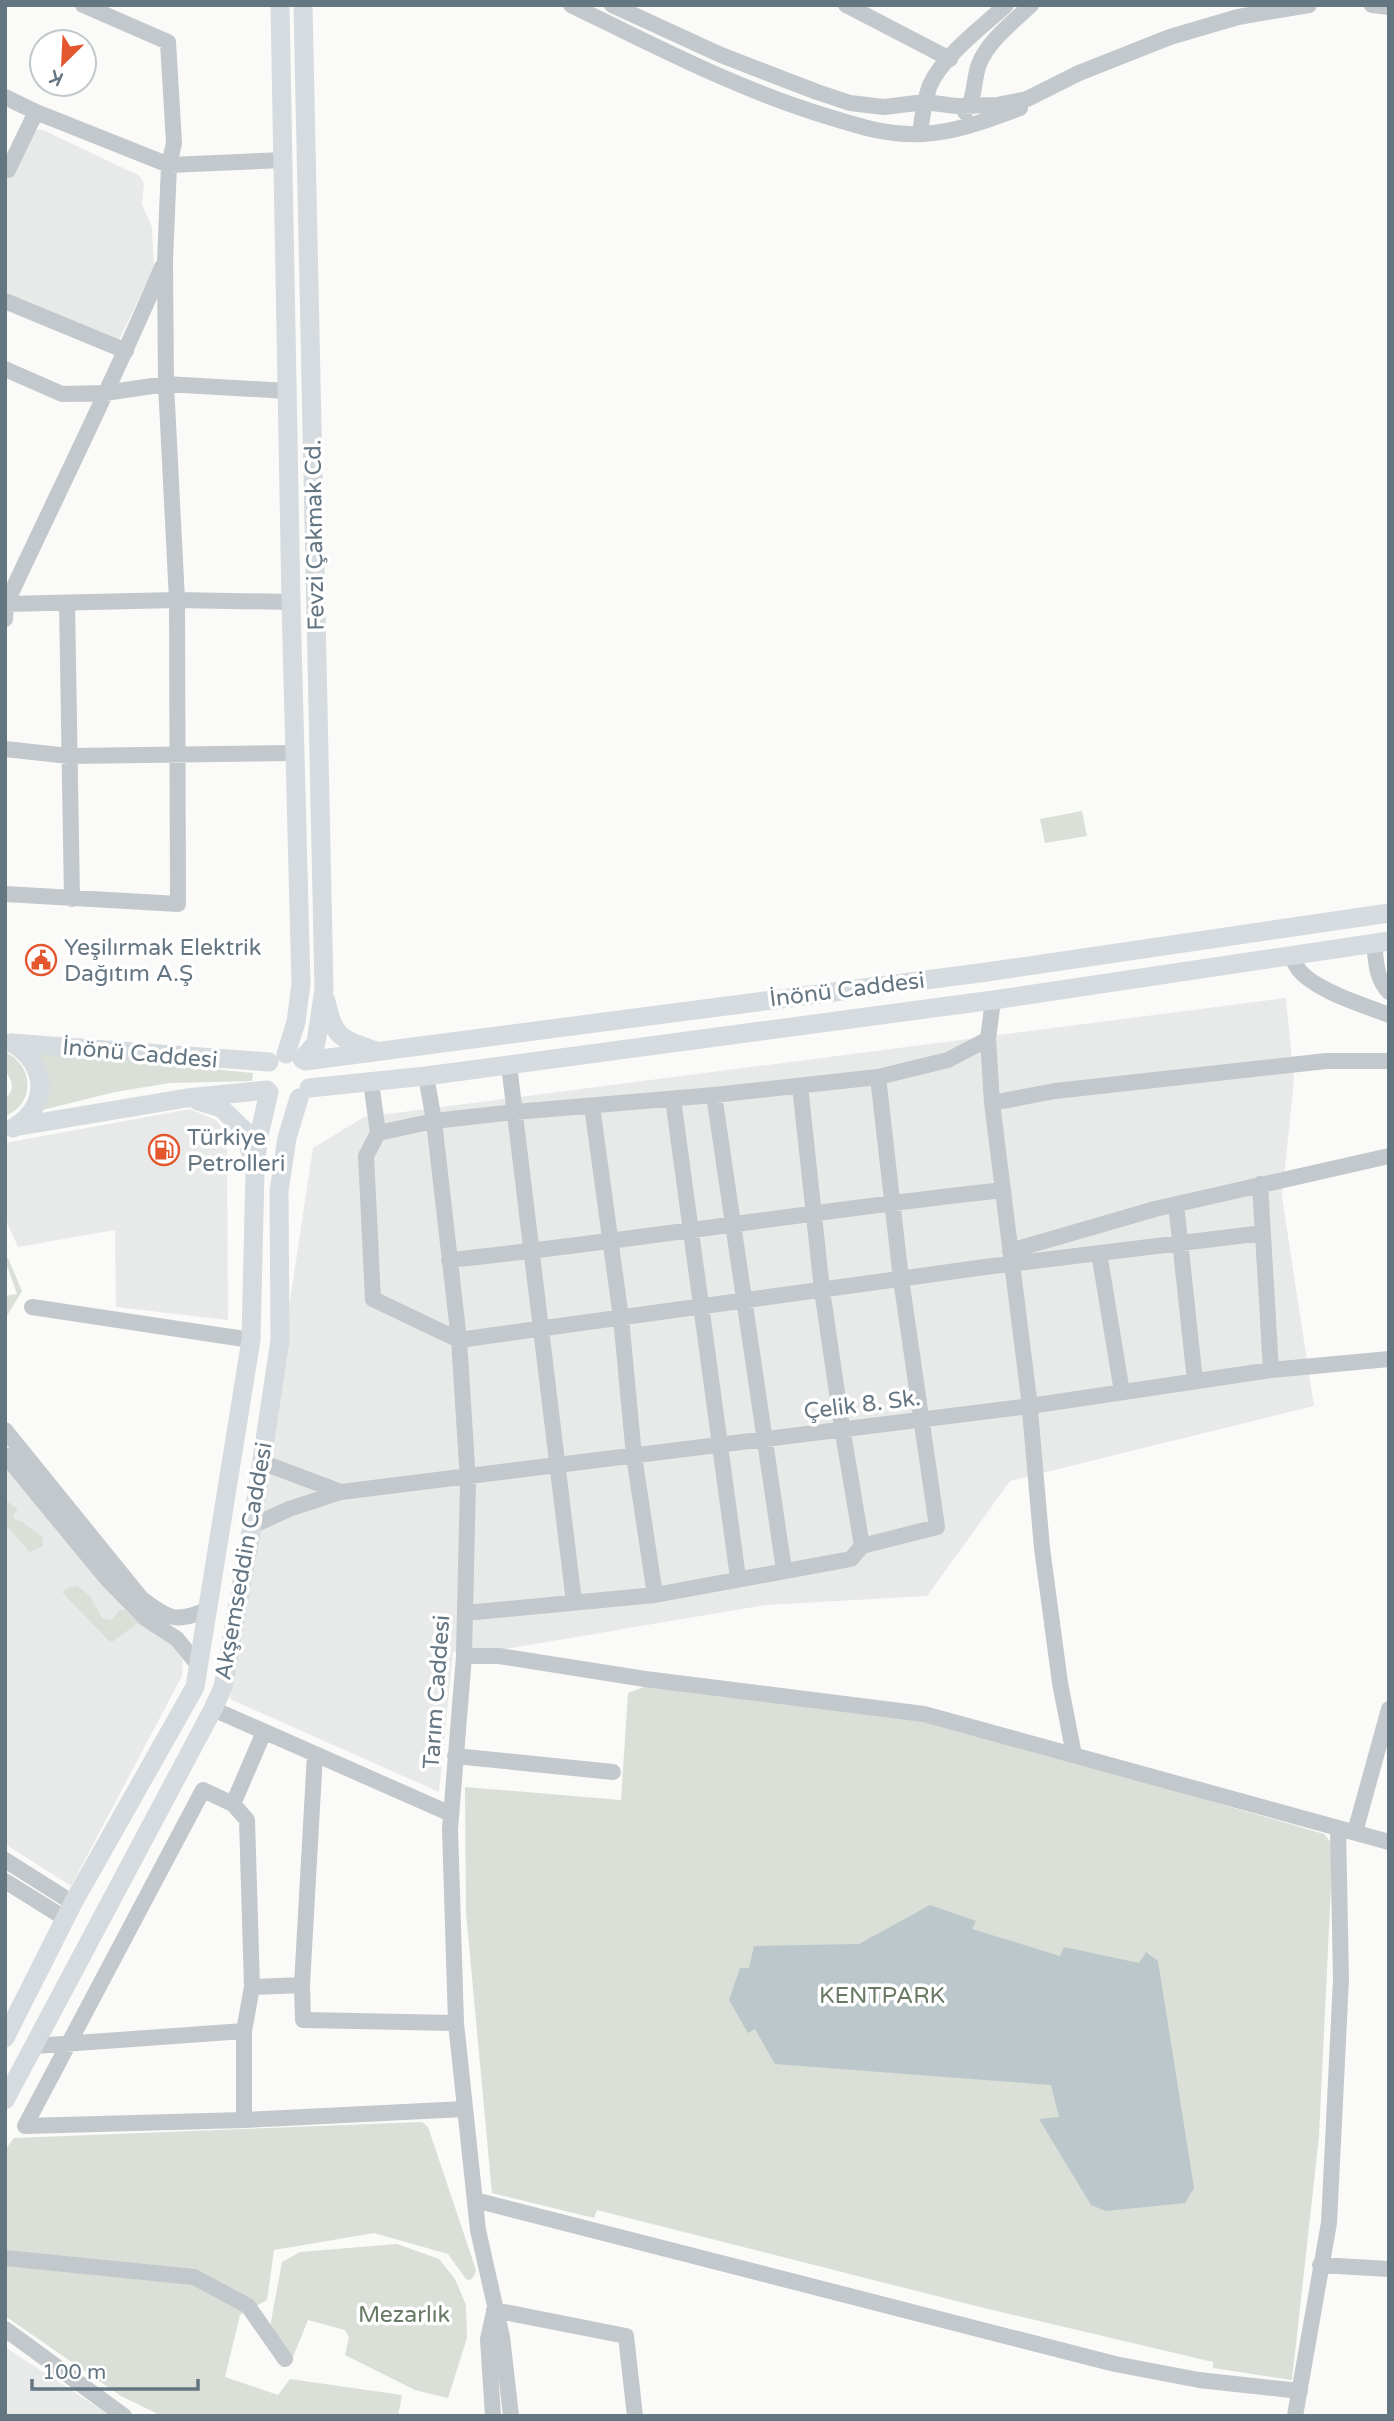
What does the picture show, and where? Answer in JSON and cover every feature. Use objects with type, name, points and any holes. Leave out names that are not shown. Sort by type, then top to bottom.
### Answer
[{"type":"main road","name":"Fevzi Çakmak Cd.","points":[[280,5],[301,984],[291,1059]]},
{"type":"main road","name":"Fevzi Çakmak Cd.","points":[[291,1059],[316,1043],[324,989],[303,5]]},
{"type":"main road","name":"İnönü Caddesi","points":[[8,1042],[291,1059],[377,1051],[986,972],[1389,913]]},
{"type":"main road","points":[[1287,928],[1291,955]]},
{"type":"main road","name":"İnönü Caddesi","points":[[304,1093],[993,1000],[1381,942]]},
{"type":"main road","points":[[324,989],[332,1026],[345,1040],[377,1051]]},
{"type":"main road","points":[[8,1042],[24,1051],[34,1062],[40,1084],[36,1106],[27,1119],[10,1128]]},
{"type":"main road","points":[[291,1059],[311,1074],[304,1093],[287,1101],[274,1097],[268,1091],[264,1074],[291,1059]]},
{"type":"main road","name":"İnönü Caddesi","points":[[10,1128],[187,1098],[268,1091]]},
{"type":"main road","name":"Akşemseddin Caddesi","points":[[5,2038],[70,1911],[195,1688],[251,1340],[255,1171],[268,1091]]},
{"type":"main road","name":"Akşemseddin Caddesi","points":[[5,2100],[223,1687],[252,1526],[280,1340],[279,1191],[288,1138],[304,1093]]},
{"type":"main road","points":[[187,1098],[221,1108],[244,1130],[255,1171]]},
{"type":"street","points":[[5,894],[178,904],[177,600],[166,384],[164,261],[169,165],[174,144],[168,42],[83,5]]},
{"type":"street","points":[[570,5],[722,78],[803,110],[881,133],[920,134],[958,130],[1025,107],[1079,73]]},
{"type":"street","points":[[612,5],[721,55],[850,103],[884,107],[925,102],[969,106],[997,105],[1027,99],[1079,73],[1193,31],[1238,18],[1308,5]]},
{"type":"street","points":[[846,5],[950,58]]},
{"type":"street","points":[[920,134],[931,83],[950,58],[1006,5]]},
{"type":"street","points":[[938,132],[958,120],[969,106],[984,53],[1031,5]]},
{"type":"street","points":[[1372,5],[1389,7]]},
{"type":"street","points":[[5,97],[169,165],[284,160]]},
{"type":"street","points":[[5,168],[8,170],[36,112]]},
{"type":"street","points":[[5,619],[6,604],[126,351],[164,261]]},
{"type":"street","points":[[5,300],[126,351]]},
{"type":"street","points":[[5,369],[62,394],[104,393],[166,384],[288,391]]},
{"type":"street","points":[[6,604],[177,600],[291,602]]},
{"type":"street","points":[[67,604],[72,899]]},
{"type":"street","points":[[5,749],[69,755],[294,753]]},
{"type":"street","points":[[1381,942],[1378,975],[1389,992]]},
{"type":"street","points":[[1291,955],[1300,971],[1317,984],[1344,998],[1389,1015]]},
{"type":"street","points":[[993,1000],[988,1040],[992,1103],[1030,1406],[1042,1548],[1060,1683],[1074,1755]]},
{"type":"street","points":[[378,1133],[433,1121],[878,1077],[948,1060],[988,1040]]},
{"type":"street","points":[[992,1103],[1055,1091],[1326,1060],[1389,1061]]},
{"type":"street","points":[[509,1065],[573,1602]]},
{"type":"street","name":"Tarım Caddesi","points":[[426,1076],[459,1340],[467,1477],[464,1656],[451,1814],[456,2023],[478,2230],[502,2337],[511,2416]]},
{"type":"street","points":[[465,1613],[655,1595],[851,1559],[862,1546],[937,1527],[901,1279],[878,1077]]},
{"type":"street","points":[[371,1082],[378,1133],[366,1156],[373,1299],[459,1340],[901,1279],[1010,1258],[1176,1205],[1389,1156]]},
{"type":"street","points":[[800,1086],[822,1290],[862,1546]]},
{"type":"street","points":[[714,1095],[784,1570]]},
{"type":"street","points":[[673,1099],[738,1578]]},
{"type":"street","points":[[592,1106],[621,1318],[634,1456],[655,1595]]},
{"type":"street","points":[[1260,1184],[1271,1370]]},
{"type":"street","points":[[449,1260],[611,1242],[891,1202],[1003,1190]]},
{"type":"street","points":[[1176,1205],[1195,1381]]},
{"type":"street","points":[[1010,1258],[1099,1253],[1263,1233]]},
{"type":"street","points":[[1099,1253],[1122,1392]]},
{"type":"street","points":[[32,1307],[251,1340]]},
{"type":"street","name":"Çelik 8. Sk.","points":[[252,1526],[289,1509],[341,1492],[1030,1406],[1271,1370],[1389,1359]]},
{"type":"street","points":[[5,1430],[141,1598],[161,1614],[184,1619],[209,1609]]},
{"type":"street","points":[[5,1455],[107,1579],[145,1618],[177,1639],[199,1666]]},
{"type":"street","points":[[261,1462],[341,1492]]},
{"type":"street","points":[[464,1656],[499,1656],[645,1679],[924,1714],[1389,1842]]},
{"type":"street","points":[[213,1709],[451,1814]]},
{"type":"street","points":[[1355,1832],[1389,1709]]},
{"type":"street","points":[[233,1804],[264,1732]]},
{"type":"street","points":[[314,1754],[302,1985],[303,2020],[456,2023]]},
{"type":"street","points":[[455,1756],[613,1772]]},
{"type":"street","points":[[244,2120],[244,2031],[252,1987],[247,1820],[233,1804],[203,1790],[25,2126],[244,2120],[464,2109]]},
{"type":"street","points":[[1295,2416],[1329,2223],[1340,1993],[1338,1828]]},
{"type":"street","points":[[5,1860],[70,1911]]},
{"type":"street","points":[[7,1887],[70,1911]]},
{"type":"street","points":[[252,1987],[302,1985]]},
{"type":"street","points":[[35,2046],[244,2031]]},
{"type":"street","points":[[475,2200],[1115,2364],[1199,2380],[1300,2391]]},
{"type":"street","points":[[5,2258],[194,2277],[248,2306],[285,2359]]},
{"type":"street","points":[[1320,2265],[1389,2269]]},
{"type":"street","points":[[494,2309],[626,2336],[635,2416]]},
{"type":"street","name":"Tarım Caddesi","points":[[493,2416],[488,2339],[494,2309]]},
{"type":"street","points":[[5,2329],[124,2416]]},
{"type":"shaded area","points":[[36,130],[43,130],[140,176],[144,184],[142,204],[152,227],[154,268],[119,340],[5,293],[5,180]]},
{"type":"shaded area","points":[[1286,998],[1294,1079],[1282,1197],[1314,1406],[1010,1481],[927,1596],[766,1605],[487,1652],[453,1652],[439,1792],[230,1699],[313,1148],[364,1117]]},
{"type":"shaded area","points":[[190,1109],[216,1120],[227,1135],[228,1320],[116,1307],[115,1230],[18,1247],[5,1218],[5,1143]]},
{"type":"shaded area","points":[[5,1464],[177,1647],[183,1658],[182,1676],[71,1886],[5,1844]]},
{"type":"shaded area","points":[[930,1905],[976,1921],[972,1929],[1060,1956],[1064,1947],[1139,1963],[1146,1952],[1158,1961],[1194,2188],[1185,2203],[1106,2211],[1091,2205],[1039,2119],[1059,2117],[1051,2085],[775,2064],[755,2029],[748,2033],[729,2000],[740,1968],[749,1968],[754,1946],[859,1944]]},
{"type":"shaded area","points":[[5,2347],[111,2416],[5,2416]]},
{"type":"green space","points":[[1082,811],[1087,836],[1045,843],[1040,819]]},
{"type":"green space","points":[[5,1052],[22,1066],[28,1084],[22,1103],[5,1116],[5,1099],[11,1092],[12,1085],[5,1069]]},
{"type":"green space","points":[[37,1052],[253,1073],[252,1081],[170,1083],[115,1092],[38,1111]]},
{"type":"green space","points":[[8,1258],[22,1291],[5,1319],[5,1296],[17,1294],[5,1260]]},
{"type":"green space","points":[[5,1500],[18,1509],[13,1515],[15,1520],[21,1521],[42,1537],[43,1546],[30,1552],[5,1524]]},
{"type":"green space","points":[[77,1586],[90,1596],[102,1618],[111,1620],[120,1610],[125,1610],[138,1623],[112,1642],[108,1640],[62,1592]]},
{"type":"green space","name":"KENTPARK","points":[[652,1684],[938,1722],[1324,1834],[1333,1845],[1319,2136],[1292,2380],[1213,2368],[1213,2362],[984,2308],[597,2210],[594,2218],[492,2193],[466,1913],[465,1787],[621,1800],[628,1693]]},
{"type":"green space","points":[[422,2122],[428,2127],[476,2270],[474,2276],[470,2280],[466,2279],[448,2254],[374,2233],[274,2250],[267,2300],[240,2315],[225,2377],[278,2395],[290,2379],[402,2395],[398,2416],[162,2416],[121,2396],[5,2316],[5,2150],[14,2138]]},
{"type":"green space","name":"Mezarlık","points":[[397,2244],[439,2259],[455,2279],[466,2305],[467,2338],[448,2398],[415,2390],[345,2355],[349,2337],[345,2330],[308,2320],[293,2357],[270,2327],[282,2262],[300,2252]]},
{"type":"place","name":"Yeşilırmak Elektrik Dağıtım A.Ş","points":[[41,960]]},
{"type":"place","name":"Türkiye Petrolleri","points":[[164,1150]]}]
